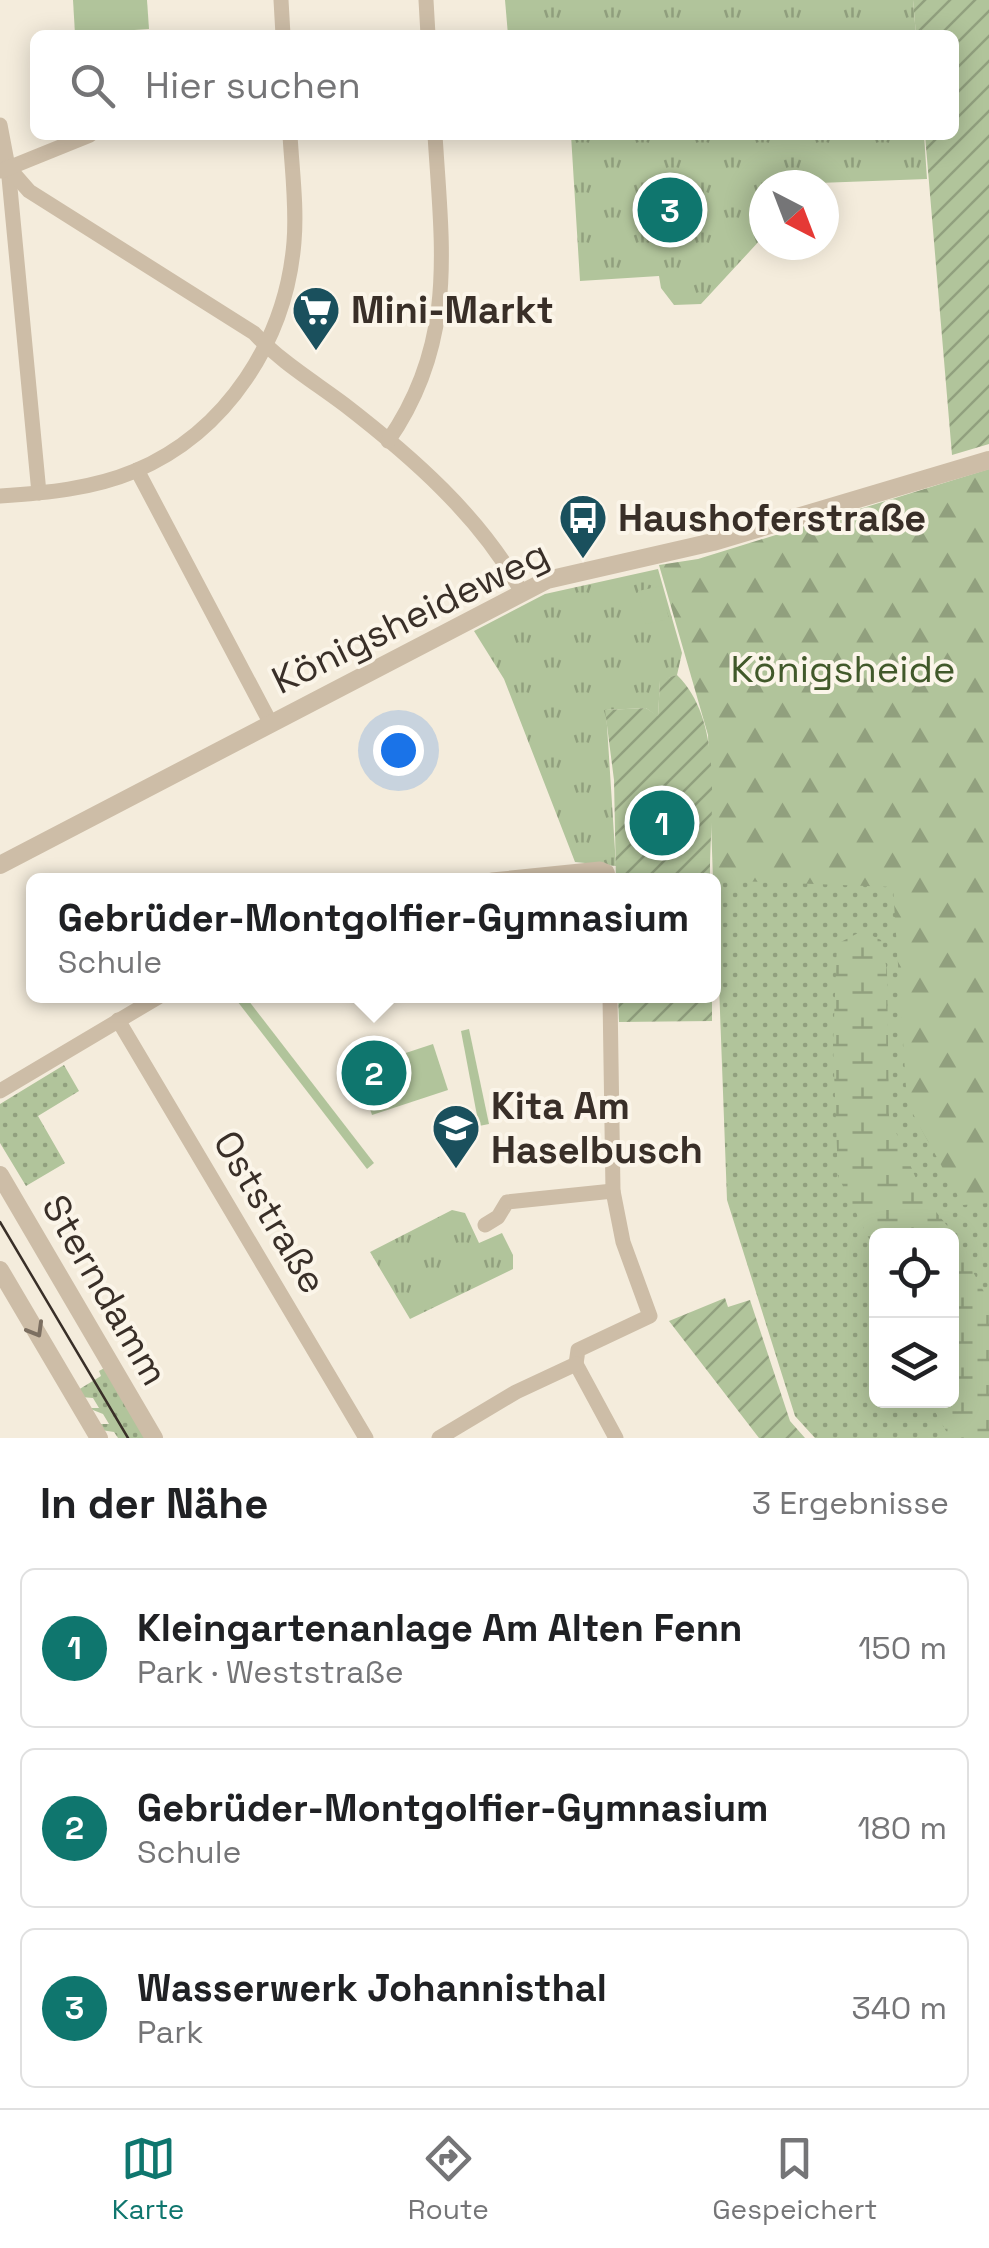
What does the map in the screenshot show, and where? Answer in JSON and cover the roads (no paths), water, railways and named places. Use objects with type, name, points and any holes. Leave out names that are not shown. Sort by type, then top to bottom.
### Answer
[{"type":"street","points":[[281,0],[283,30]]},
{"type":"street","points":[[426,0],[428,30]]},
{"type":"street","points":[[0,125],[39,493]]},
{"type":"street","points":[[4,169],[77,140]]},
{"type":"street","points":[[0,496],[88,486],[137,470],[210,420],[241,386],[267,347],[282,308],[293,253],[290,140]]},
{"type":"street","points":[[388,441],[427,366],[442,307],[435,140]]},
{"type":"street","points":[[4,169],[29,191],[254,332],[267,347],[388,441],[474,524],[521,591]]},
{"type":"street","name":"Königsheideweg","points":[[0,865],[521,591],[568,574],[713,542],[989,460]]},
{"type":"street","points":[[137,470],[270,722]]},
{"type":"street","points":[[0,1091],[148,1003]]},
{"type":"street","points":[[610,1003],[613,1191],[622,1242],[650,1316],[578,1350],[576,1364],[616,1438]]},
{"type":"street","name":"Oststraße","points":[[118,1020],[366,1438]]},
{"type":"street","name":"Sterndamm","points":[[0,1175],[154,1438]]},
{"type":"street","points":[[484,1225],[498,1217],[506,1202],[613,1191]]},
{"type":"street","points":[[0,1270],[99,1438]]},
{"type":"street","points":[[282,1296],[298,1287]]},
{"type":"street","points":[[439,1438],[516,1392],[576,1364]]},
{"type":"tram line","points":[[0,1222],[128,1438]]},
{"type":"place","name":"Wasserwerk Johannisthal","points":[[670,210]]},
{"type":"place","name":"Mini-Markt","points":[[316,352]]},
{"type":"place","name":"Haushoferstraße","points":[[583,560]]},
{"type":"place","name":"Kleingartenanlage Am Alten Fenn","points":[[662,823]]},
{"type":"place","name":"Gebrüder-Montgolfier-Gymnasium","points":[[374,1073]]},
{"type":"place","name":"Kita Am Haselbusch","points":[[456,1170]]},
{"type":"park label","name":"Königsheide","points":[[843,669]]}]
